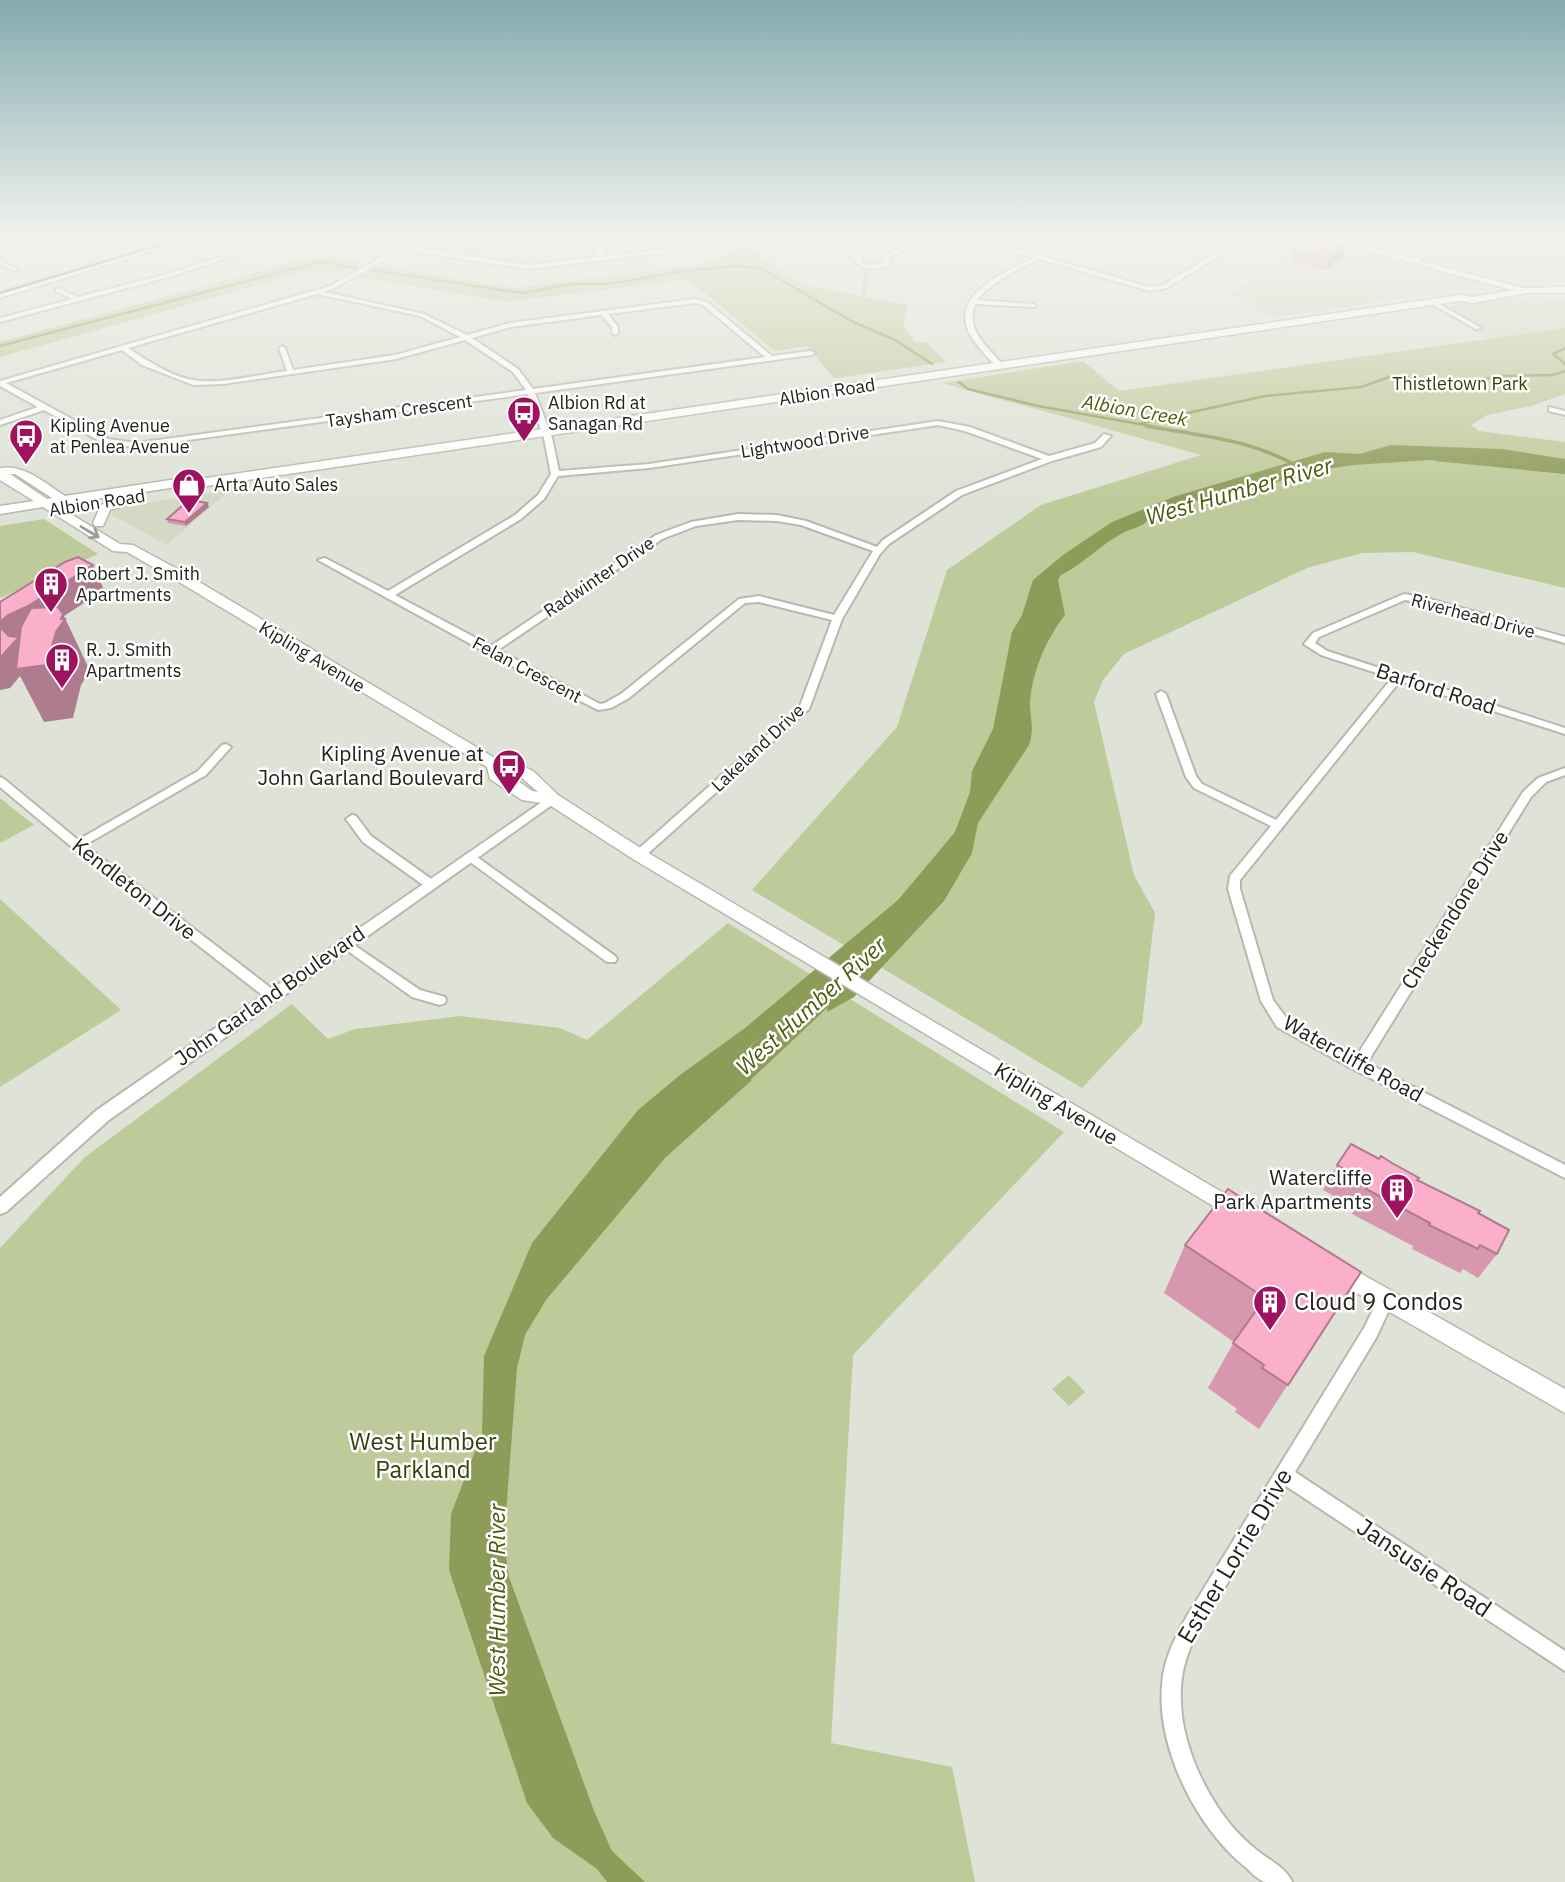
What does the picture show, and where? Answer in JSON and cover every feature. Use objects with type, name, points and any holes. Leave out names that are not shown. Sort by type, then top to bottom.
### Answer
[{"type":"main road","name":"Albion Road","points":[[0,517],[177,483],[193,484],[548,434],[1278,325]]},
{"type":"main road","name":"Kipling Avenue","points":[[129,548],[131,542],[99,523],[58,504],[16,485],[3,477],[3,469],[18,471],[58,504],[117,548],[129,548],[495,765],[495,775],[528,796],[552,799],[772,936],[1254,1220]]},
{"type":"main road","name":"Albion Road","points":[[0,509],[136,497],[178,490],[193,484]]},
{"type":"main road","points":[[0,509],[16,499],[16,485]]},
{"type":"main road","points":[[99,523],[106,508],[136,497]]},
{"type":"main road","points":[[1321,1260],[1565,1402]]},
{"type":"street","points":[[0,383],[203,325]]},
{"type":"street","points":[[387,596],[518,517],[541,497],[555,474],[553,445],[523,379],[510,367],[439,325]]},
{"type":"street","points":[[123,348],[145,363],[193,383],[291,373],[396,357],[519,325]]},
{"type":"street","points":[[613,325],[615,333]]},
{"type":"street","points":[[731,325],[770,358]]},
{"type":"street","points":[[970,325],[1000,366]]},
{"type":"street","points":[[1472,325],[1478,328]]},
{"type":"street","points":[[282,348],[291,373]]},
{"type":"street","name":"Taysham Crescent","points":[[0,383],[106,441],[136,445],[811,353]]},
{"type":"street","points":[[0,423],[42,408]]},
{"type":"street","points":[[1552,409],[1565,413]]},
{"type":"street","name":"Lightwood Drive","points":[[555,474],[649,466],[938,423],[967,429],[1049,459]]},
{"type":"street","name":"Lakeland Drive","points":[[639,855],[805,706],[837,619],[878,550],[959,493],[1049,459],[1098,445],[1107,436]]},
{"type":"street","name":"Radwinter Drive","points":[[490,651],[659,537],[694,524],[738,517],[777,518],[803,523],[878,550]]},
{"type":"street","name":"Felan Crescent","points":[[322,560],[592,704],[607,706],[625,696],[742,601],[759,599],[837,619]]},
{"type":"street","name":"Riverhead Drive","points":[[1309,643],[1315,635],[1404,597],[1565,640]]},
{"type":"street","name":"Barford Road","points":[[1309,643],[1324,653],[1565,730]]},
{"type":"street","name":"Watercliffe Road","points":[[1398,677],[1234,879],[1234,889],[1267,1001],[1282,1023],[1565,1172]]},
{"type":"street","points":[[1161,694],[1191,778],[1198,786],[1278,825]]},
{"type":"street","points":[[77,845],[202,774],[226,747]]},
{"type":"street","name":"Checkendone Drive","points":[[1358,1065],[1527,796],[1542,780],[1565,771]]},
{"type":"street","name":"Kendleton Drive","points":[[0,781],[77,845],[271,995]]},
{"type":"street","name":"John Garland Boulevard","points":[[0,1207],[103,1115],[552,799]]},
{"type":"street","points":[[352,819],[367,839],[430,884]]},
{"type":"street","points":[[470,856],[611,959]]},
{"type":"street","points":[[345,943],[416,994],[440,1000]]},
{"type":"street","name":"Esther Lorrie Drive","points":[[1282,1882],[1241,1852],[1221,1830],[1200,1798],[1182,1756],[1173,1721],[1171,1685],[1180,1647],[1193,1622],[1370,1333],[1386,1299]]},
{"type":"street","name":"Jansusie Road","points":[[1283,1474],[1565,1662]]},
{"type":"shaded area","points":[[1463,325],[1565,325],[1565,328],[1487,339]]},
{"type":"shaded area","points":[[230,490],[167,545],[110,514],[116,508]]},
{"type":"green space","points":[[63,325],[116,325],[0,357],[0,342]]},
{"type":"green space","points":[[743,325],[904,325],[915,343],[926,342],[946,362],[802,383],[834,378],[807,346],[775,351]]},
{"type":"green space","name":"Thistletown Park","points":[[1565,328],[1565,394],[1531,406],[1487,415],[1471,425],[1479,431],[1565,442],[1565,588],[1413,552],[1362,553],[1307,568],[1124,654],[1103,680],[1094,702],[1134,875],[1155,913],[1142,1024],[1082,1088],[752,890],[897,727],[947,570],[1041,505],[1201,455],[942,383],[1083,361],[1119,391]]},
{"type":"green space","points":[[44,519],[98,554],[0,598],[0,526]]},
{"type":"green space","points":[[0,798],[34,825],[0,843]]},
{"type":"green space","points":[[0,899],[121,1010],[0,1087]]},
{"type":"green space","name":"West Humber Parkland","points":[[728,923],[1064,1132],[853,1355],[831,1743],[952,1767],[975,1882],[0,1882],[0,1248],[85,1157],[292,1004],[328,1039],[355,1029],[460,1016],[560,1028],[587,1040]]},
{"type":"green space","points":[[1069,1375],[1085,1392],[1069,1406],[1052,1389]]},
{"type":"water","points":[[1391,445],[1503,449],[1565,459],[1565,474],[1498,461],[1430,460],[1353,465],[1307,472],[1234,496],[1199,500],[1148,520],[1115,537],[1061,575],[1058,580],[1065,615],[1046,646],[1036,671],[1031,695],[1032,730],[1029,745],[978,823],[972,853],[944,901],[854,997],[827,1012],[829,992],[811,999],[751,1045],[737,1069],[741,1081],[752,1080],[666,1157],[546,1300],[525,1335],[517,1368],[504,1541],[509,1577],[594,1811],[612,1851],[645,1882],[607,1882],[597,1869],[553,1838],[527,1803],[449,1570],[451,1514],[482,1433],[484,1356],[532,1243],[638,1110],[680,1075],[745,1028],[898,900],[955,832],[970,792],[972,771],[993,729],[1012,632],[1022,615],[1033,580],[1063,555],[1112,522],[1176,496],[1325,452],[1359,454]]},
{"type":"building","points":[[189,500],[207,503],[185,522],[167,519]]},
{"type":"building","points":[[78,557],[93,565],[0,622],[0,602],[65,562]]},
{"type":"building","points":[[58,607],[63,614],[61,619],[65,619],[56,632],[47,665],[16,669],[21,627],[31,608]]},
{"type":"building","points":[[0,627],[9,636],[19,637],[0,658]]},
{"type":"building","points":[[1351,1144],[1379,1159],[1381,1156],[1419,1178],[1417,1180],[1480,1211],[1478,1213],[1509,1230],[1497,1254],[1480,1245],[1478,1249],[1429,1225],[1430,1223],[1350,1178],[1353,1174],[1337,1165]]},
{"type":"building","points":[[1228,1189],[1361,1272],[1288,1385],[1262,1368],[1264,1365],[1233,1343],[1265,1298],[1185,1245]]},
{"type":"waterway","name":"Albion Creek","points":[[0,346],[80,325]]},
{"type":"waterway","name":"Albion Creek","points":[[860,325],[895,340],[932,364]]},
{"type":"waterway","points":[[1565,348],[1553,354],[1565,364]]},
{"type":"waterway","points":[[1139,424],[1265,396],[1361,387],[1395,375],[1443,385],[1465,384],[1498,376],[1553,375],[1565,371]]},
{"type":"waterway","name":"Albion Creek","points":[[959,382],[968,389],[1038,406],[1139,424]]},
{"type":"waterway","name":"Albion Creek","points":[[1139,424],[1156,427]]},
{"type":"waterway","name":"Albion Creek","points":[[1146,426],[1240,443],[1293,464]]},
{"type":"waterway","name":"West Humber River","points":[[1441,458],[1565,469]]},
{"type":"waterway","name":"West Humber River","points":[[715,1096],[850,971]]},
{"type":"place","name":"Albion Rd at Sanagan Rd","points":[[524,443]]},
{"type":"place","name":"Kipling Avenue at Penlea Avenue","points":[[26,466]]},
{"type":"place","name":"Arta Auto Sales","points":[[189,515]]},
{"type":"place","name":"Robert J. Smith Apartments","points":[[51,614]]},
{"type":"place","name":"R. J. Smith Apartments","points":[[62,690]]},
{"type":"place","name":"Kipling Avenue at John Garland Boulevard","points":[[509,796]]},
{"type":"place","name":"Watercliffe Park Apartments","points":[[1397,1220]]},
{"type":"place","name":"Cloud 9 Condos","points":[[1270,1332]]}]
